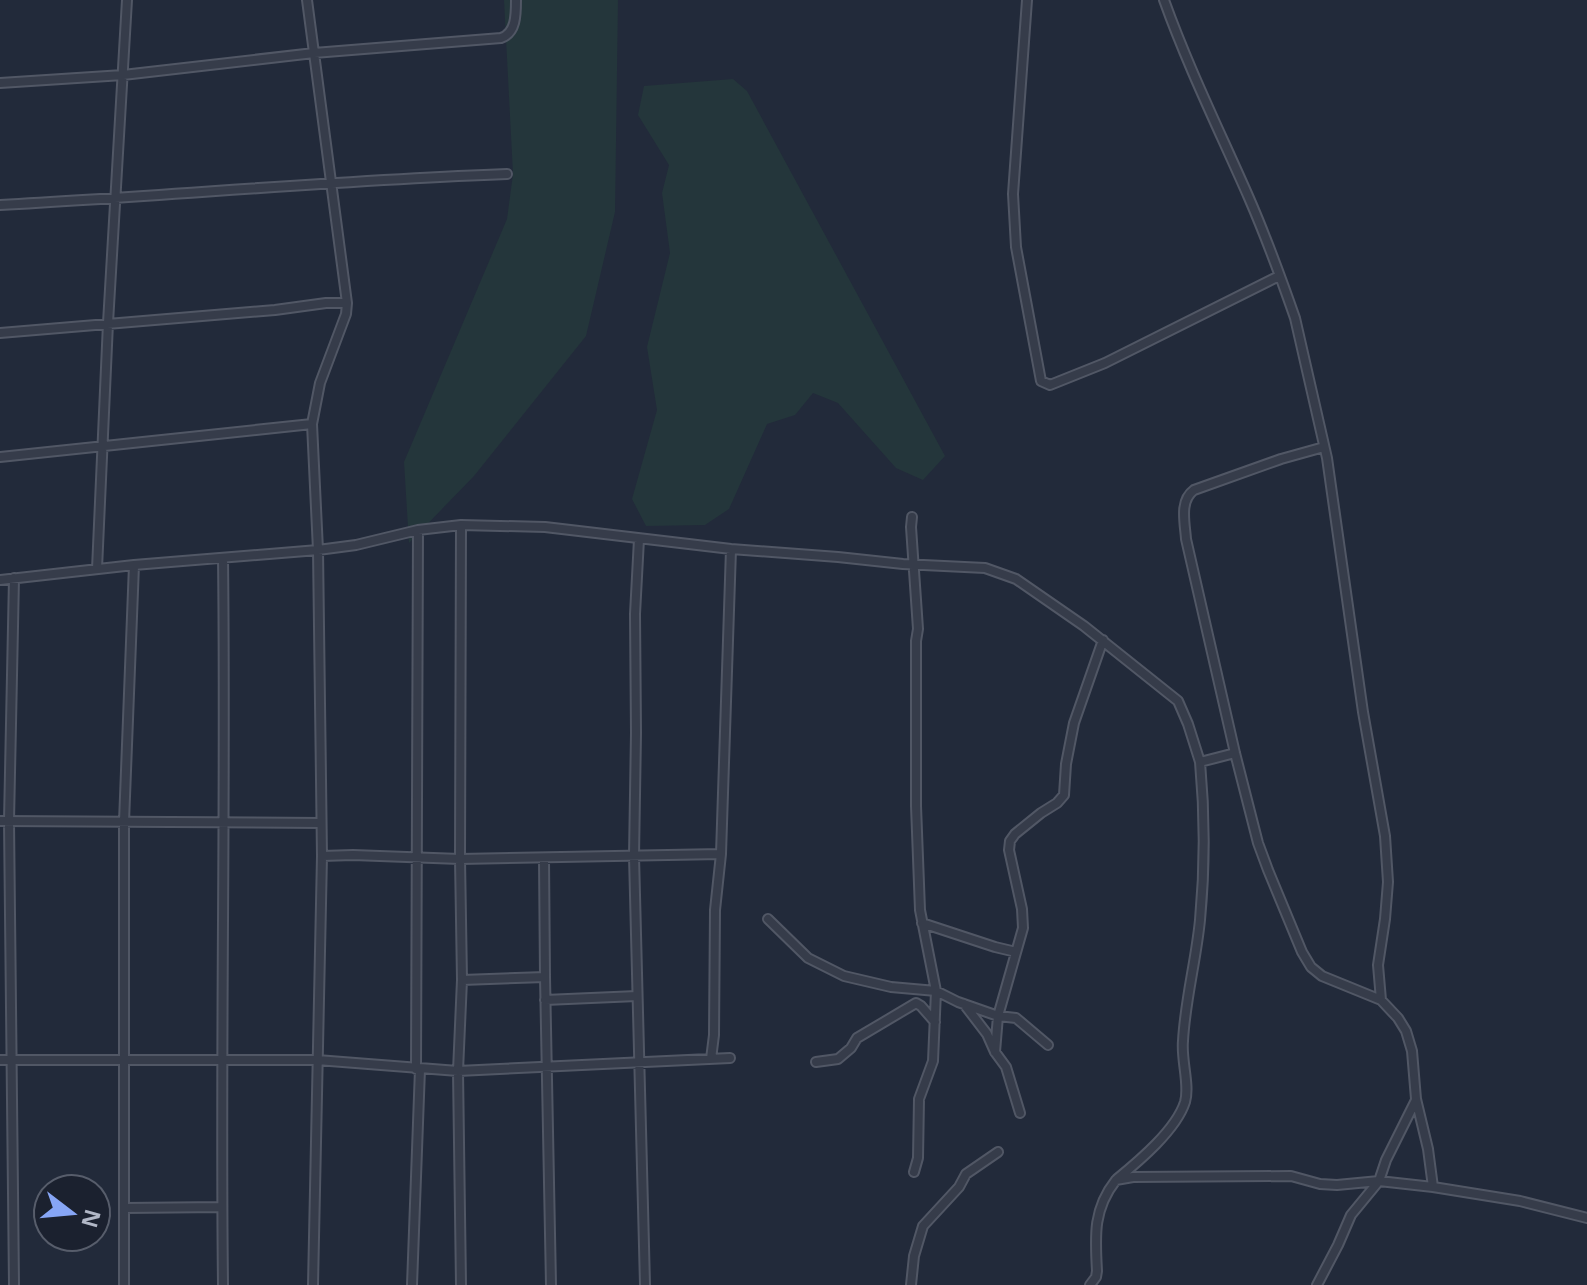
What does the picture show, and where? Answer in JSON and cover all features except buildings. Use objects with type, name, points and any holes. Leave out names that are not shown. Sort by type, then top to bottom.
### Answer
[{"type":"street","points":[[97,569],[127,0]]},
{"type":"street","points":[[307,0],[347,303],[346,314],[320,383],[312,424],[318,550],[322,856],[313,1285]]},
{"type":"street","points":[[0,83],[123,75],[314,53],[501,38],[513,29],[516,0]]},
{"type":"street","points":[[1027,0],[1013,194],[1016,247],[1041,381],[1050,385],[1059,383],[1105,363],[1279,276]]},
{"type":"street","points":[[1164,0],[1250,201],[1295,318],[1327,458],[1363,712],[1385,836],[1388,882],[1378,965],[1381,1000]]},
{"type":"street","points":[[0,205],[332,182],[507,174]]},
{"type":"street","points":[[0,333],[347,303]]},
{"type":"street","points":[[0,457],[312,424]]},
{"type":"street","points":[[1324,447],[1194,490],[1185,503],[1186,539],[1258,843],[1311,967],[1322,976],[1381,1000],[1406,1031],[1412,1051],[1416,1099],[1433,1187]]},
{"type":"street","points":[[912,517],[918,629],[916,806],[920,910],[936,991],[933,1061],[919,1099],[918,1158],[914,1172]]},
{"type":"street","points":[[461,525],[462,980],[458,1071],[461,1285]]},
{"type":"street","points":[[0,580],[318,550],[356,545],[418,530],[461,525],[545,527],[731,549],[985,568],[1016,579],[1103,640],[1178,701],[1200,762],[1204,859],[1200,922],[1182,1043],[1186,1100],[1174,1121],[1148,1153],[1109,1188],[1097,1217],[1097,1271],[1090,1285]]},
{"type":"street","points":[[412,1285],[418,1069],[418,530]]},
{"type":"street","points":[[639,539],[635,614],[634,856],[645,1285]]},
{"type":"street","points":[[711,1059],[731,549]]},
{"type":"street","points":[[223,558],[223,1285]]},
{"type":"street","points":[[124,1285],[124,822],[134,565]]},
{"type":"street","points":[[14,578],[5,821],[13,1060],[14,1285]]},
{"type":"street","points":[[995,1052],[998,1016],[1023,928],[1010,841],[1064,795],[1074,723],[1103,640]]},
{"type":"street","points":[[1200,762],[1235,753]]},
{"type":"street","points":[[5,821],[321,823]]},
{"type":"street","points":[[322,856],[544,859],[721,854]]},
{"type":"street","points":[[544,859],[551,1285]]},
{"type":"street","points":[[768,919],[808,958],[844,976],[891,987],[936,991],[998,1016],[1016,1018],[1048,1045]]},
{"type":"street","points":[[922,923],[1016,952]]},
{"type":"street","points":[[462,980],[545,977]]},
{"type":"street","points":[[545,1000],[637,996]]},
{"type":"street","points":[[816,1062],[838,1059],[857,1038],[916,1003],[935,1022]]},
{"type":"street","points":[[964,1004],[987,1034],[1006,1067],[1020,1113]]},
{"type":"street","points":[[0,1060],[317,1060],[458,1071],[730,1058]]},
{"type":"street","points":[[1317,1285],[1346,1223],[1379,1181],[1416,1099]]},
{"type":"street","points":[[911,1285],[914,1256],[923,1226],[959,1187],[966,1174],[998,1152]]},
{"type":"street","points":[[1116,1180],[1133,1177],[1291,1176],[1337,1185],[1379,1181],[1520,1201],[1587,1218]]},
{"type":"street","points":[[124,1208],[222,1207]]},
{"type":"shaded area","points":[[504,0],[618,0],[615,212],[586,336],[474,476],[409,543],[404,462],[507,219],[513,174]]},
{"type":"shaded area","points":[[733,79],[747,91],[945,456],[923,480],[896,468],[838,403],[813,393],[795,415],[767,424],[729,509],[705,525],[646,526],[632,499],[657,410],[647,347],[670,253],[662,193],[669,165],[638,115],[644,86]]}]
